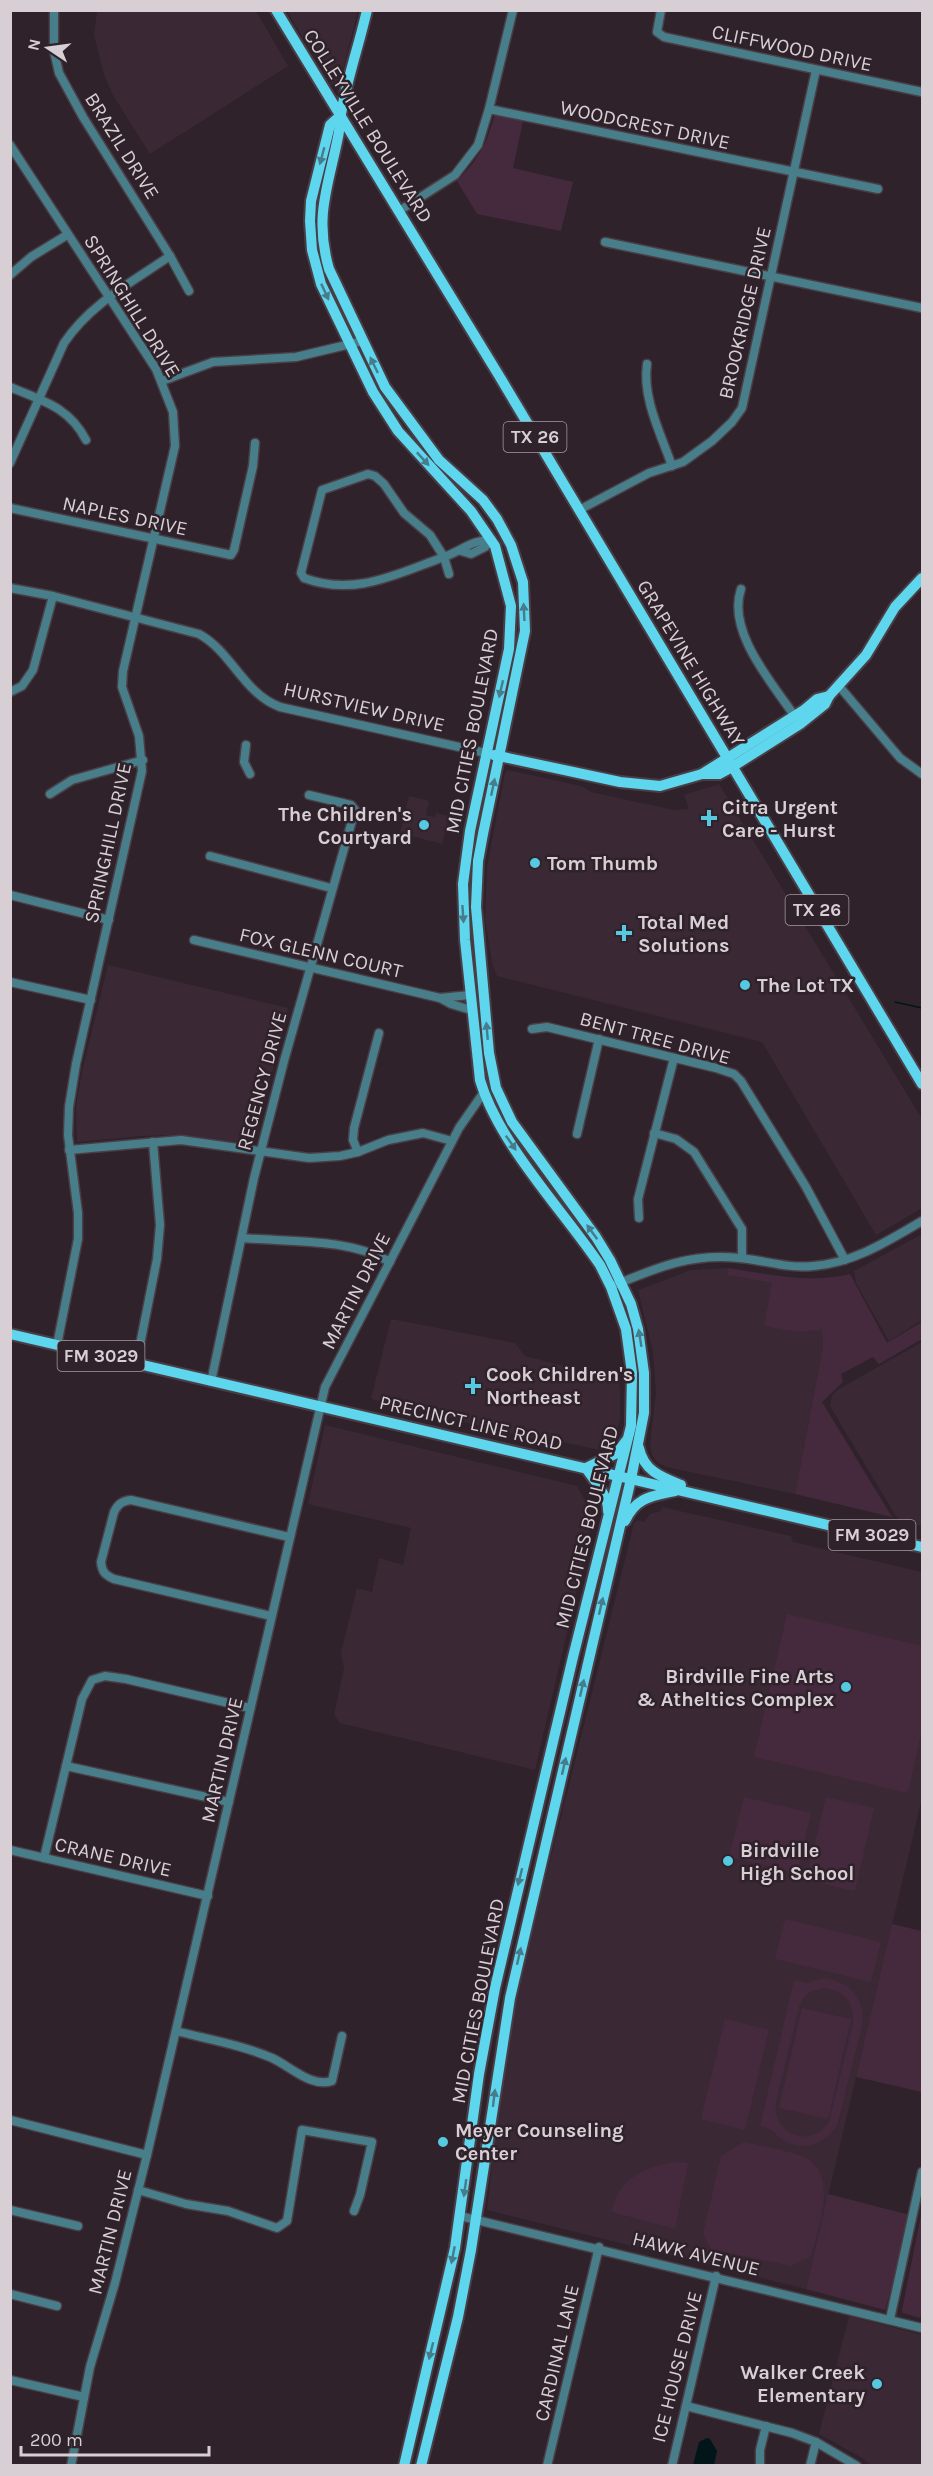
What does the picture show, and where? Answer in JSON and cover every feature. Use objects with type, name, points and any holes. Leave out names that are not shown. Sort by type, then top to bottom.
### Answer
[{"type":"main road","name":"COLLEYVILLE BOULEVARD","points":[[276,10],[429,261]]},
{"type":"main road","points":[[340,116],[367,10]]},
{"type":"main road","name":"MID CITIES BOULEVARD","points":[[340,116],[339,135],[323,201],[322,239],[329,269],[385,387],[439,459],[483,500],[504,531],[516,556],[523,582],[525,631],[480,852],[476,885],[489,1053],[496,1088],[516,1128],[596,1237],[638,1329],[643,1363],[644,1402],[608,1514],[525,1857],[491,2012],[479,2074],[460,2216],[445,2294],[404,2466]]},
{"type":"main road","name":"MID CITIES BOULEVARD","points":[[340,116],[330,125],[314,186],[310,221],[312,250],[321,284],[373,393],[398,431],[471,511],[492,540],[499,554],[511,606],[512,626],[507,662],[470,831],[463,884],[462,906],[471,1010],[476,1054],[484,1092],[500,1126],[616,1285],[626,1329],[632,1373],[631,1479],[507,2013],[476,2218],[458,2317],[421,2466]]},
{"type":"main road","name":"GRAPEVINE HIGHWAY","points":[[429,261],[922,1084]]},
{"type":"main road","points":[[492,540],[504,531]]},
{"type":"main road","name":"HURSTVIEW DRIVE","points":[[486,753],[650,787],[671,784],[702,774],[729,763],[797,720],[817,699],[829,696],[879,636],[895,607],[922,578]]},
{"type":"main road","points":[[507,662],[519,664]]},
{"type":"main road","points":[[463,884],[476,885]]},
{"type":"main road","points":[[484,1092],[495,1100],[507,1122],[516,1128]]},
{"type":"main road","name":"PRECINCT LINE ROAD","points":[[10,1334],[922,1547]]},
{"type":"main road","points":[[632,1373],[634,1387],[644,1402]]},
{"type":"main road","points":[[608,1514],[609,1506],[586,1468],[617,1453],[633,1442],[645,1463],[654,1473],[692,1490],[693,1493]]},
{"type":"main road","points":[[618,1534],[628,1514],[643,1498],[679,1490]]},
{"type":"main road","points":[[573,1657],[588,1662]]},
{"type":"main road","points":[[525,1857],[545,1848]]},
{"type":"main road","points":[[491,2012],[507,2013]]},
{"type":"street","name":"BRAZIL DRIVE","points":[[54,10],[54,51],[59,73],[83,117],[171,256],[189,291]]},
{"type":"street","points":[[399,211],[442,185],[467,162],[478,145],[513,10]]},
{"type":"street","name":"CLIFFWOOD DRIVE","points":[[661,10],[657,32],[664,37],[922,92]]},
{"type":"street","name":"BROOKRIDGE DRIVE","points":[[579,510],[649,473],[683,462],[701,450],[732,422],[741,408],[816,70]]},
{"type":"street","name":"WOODCREST DRIVE","points":[[489,109],[878,189]]},
{"type":"street","name":"SPRINGHILL DRIVE","points":[[10,145],[162,381],[173,412],[175,446],[124,659],[122,687],[139,736],[143,760],[140,783],[69,1107],[69,1150],[76,1197],[78,1239],[57,1345]]},
{"type":"street","points":[[10,275],[31,257],[67,235]]},
{"type":"street","points":[[605,242],[922,308]]},
{"type":"street","points":[[10,463],[64,343],[76,325],[109,298],[171,256]]},
{"type":"street","points":[[162,381],[213,362],[296,357],[363,341]]},
{"type":"street","points":[[647,364],[645,378],[648,396],[672,466]]},
{"type":"street","points":[[10,387],[62,410],[72,418],[86,440]]},
{"type":"street","name":"NAPLES DRIVE","points":[[10,508],[153,540],[227,555],[232,554],[253,466],[255,443]]},
{"type":"street","points":[[449,574],[444,557],[430,536],[405,513],[384,484],[375,476],[368,474],[322,490],[301,573],[308,579],[353,586],[384,579],[444,557],[461,551],[481,539],[492,540]]},
{"type":"street","name":"HURSTVIEW DRIVE","points":[[10,588],[53,596],[192,632],[211,640],[257,695],[280,708],[486,753]]},
{"type":"street","points":[[741,589],[737,604],[742,631],[754,655],[797,720]]},
{"type":"street","points":[[10,692],[22,686],[33,670],[53,596]]},
{"type":"street","points":[[839,686],[900,758],[922,774]]},
{"type":"street","points":[[246,745],[244,762],[250,774]]},
{"type":"street","points":[[50,794],[72,780],[143,760]]},
{"type":"street","name":"REGENCY DRIVE","points":[[211,1382],[261,1153],[331,888],[355,810],[351,805],[309,795]]},
{"type":"street","points":[[210,856],[331,888]]},
{"type":"street","points":[[10,895],[109,920]]},
{"type":"street","name":"FOX GLENN COURT","points":[[194,940],[440,998],[471,1010]]},
{"type":"street","points":[[10,982],[91,1000]]},
{"type":"street","name":"FOX GLENN COURT","points":[[440,998],[470,995]]},
{"type":"street","name":"BENT TREE DRIVE","points":[[532,1029],[547,1028],[734,1074],[741,1081],[806,1187],[845,1260]]},
{"type":"street","points":[[358,1152],[353,1140],[354,1128],[379,1033]]},
{"type":"street","points":[[577,1134],[599,1040]]},
{"type":"street","points":[[639,1218],[638,1198],[674,1058]]},
{"type":"street","name":"MARTIN DRIVE","points":[[71,2466],[90,2367],[115,2283],[147,2155],[327,1381],[452,1141],[484,1092]]},
{"type":"street","points":[[69,1150],[153,1142],[192,1141],[261,1153],[309,1158],[340,1156],[358,1152],[388,1140],[423,1133],[452,1141]]},
{"type":"street","points":[[654,1133],[676,1139],[694,1152],[742,1229],[742,1258]]},
{"type":"street","points":[[136,1365],[157,1259],[160,1225],[153,1142]]},
{"type":"street","points":[[616,1285],[693,1257],[714,1255],[798,1267],[845,1260],[868,1252],[922,1221]]},
{"type":"street","points":[[242,1238],[337,1245],[373,1252],[390,1262]]},
{"type":"street","points":[[271,1616],[114,1579],[106,1575],[101,1562],[117,1505],[131,1500],[289,1537]]},
{"type":"street","points":[[44,1858],[87,1686],[92,1680],[99,1677],[126,1679],[250,1708]]},
{"type":"street","points":[[66,1766],[229,1802]]},
{"type":"street","name":"CRANE DRIVE","points":[[10,1850],[208,1896]]},
{"type":"street","points":[[176,2031],[272,2058],[301,2076],[326,2083],[332,2081],[342,2036]]},
{"type":"street","points":[[10,2120],[147,2155]]},
{"type":"street","points":[[138,2190],[186,2204],[228,2211],[277,2228],[287,2221],[302,2130],[372,2142],[354,2211]]},
{"type":"street","points":[[890,2319],[922,2172]]},
{"type":"street","points":[[10,2210],[78,2226]]},
{"type":"street","name":"HAWK AVENUE","points":[[460,2216],[599,2247],[922,2328]]},
{"type":"street","name":"CARDINAL LANE","points":[[547,2466],[599,2247]]},
{"type":"street","name":"ICE HOUSE DRIVE","points":[[672,2466],[716,2276]]},
{"type":"street","points":[[10,2294],[57,2306]]},
{"type":"street","points":[[10,2380],[84,2397]]},
{"type":"street","points":[[686,2406],[766,2426],[816,2442],[857,2466]]},
{"type":"street","points":[[760,2466],[760,2450],[766,2426]]},
{"type":"street","points":[[810,2466],[816,2442]]},
{"type":"shaded area","points":[[97,11],[256,11],[288,66],[150,154],[113,95],[104,75],[94,35]]},
{"type":"shaded area","points":[[287,11],[358,11],[339,86],[331,85]]},
{"type":"shaded area","points":[[495,114],[523,121],[513,168],[573,182],[561,231],[477,214],[457,181],[481,150]]},
{"type":"shaded area","points":[[508,770],[581,786],[591,792],[674,810],[689,809],[684,795],[719,784],[922,1119],[922,1208],[876,1235],[762,1042],[497,976],[492,963],[485,920],[487,866],[505,773]]},
{"type":"shaded area","name":"The Children's Courtyard","points":[[409,796],[429,801],[426,815],[435,817],[436,813],[449,816],[442,844],[400,833]]},
{"type":"shaded area","points":[[108,965],[288,1008],[254,1144],[173,1135],[77,1142],[76,1105]]},
{"type":"shaded area","points":[[922,1234],[922,1320],[889,1341],[856,1283],[854,1271]]},
{"type":"shaded area","points":[[728,1268],[728,1275],[772,1283],[797,1332],[822,1329],[823,1346],[795,1494],[667,1467],[658,1463],[652,1455],[650,1444],[656,1393],[653,1352],[638,1290],[691,1270]]},
{"type":"shaded area","points":[[728,1268],[804,1278],[850,1274],[887,1343],[922,1322],[922,1339],[879,1364],[873,1357],[841,1374],[843,1382],[822,1402],[892,1517],[795,1494],[823,1346],[822,1330],[797,1332],[764,1326],[772,1283],[727,1275]]},
{"type":"shaded area","name":"Cook Children's Northeast","points":[[391,1319],[515,1343],[525,1356],[576,1369],[576,1372],[615,1378],[620,1386],[620,1420],[614,1441],[607,1447],[600,1447],[600,1450],[553,1440],[551,1443],[371,1399]]},
{"type":"shaded area","points":[[922,1342],[922,1526],[903,1522],[896,1516],[830,1406],[832,1395],[839,1389]]},
{"type":"shaded area","points":[[325,1425],[577,1486],[594,1516],[535,1770],[340,1723],[334,1715],[344,1668],[341,1652],[357,1588],[372,1592],[379,1558],[403,1565],[411,1528],[308,1504]]},
{"type":"shaded area","name":"Birdville High School","points":[[662,1507],[791,1536],[793,1542],[922,1572],[922,1798],[806,2289],[487,2210],[498,2109],[515,1999],[634,1523],[638,1520],[644,1522],[650,1514],[661,1511]]},
{"type":"shaded area","name":"Birdville Fine Arts & Atheltics Complex","points":[[787,1614],[922,1646],[922,1729],[908,1793],[754,1757]]},
{"type":"shaded area","points":[[744,1797],[811,1813],[797,1873],[729,1857]]},
{"type":"shaded area","points":[[826,1797],[874,1808],[855,1891],[806,1880]]},
{"type":"shaded area","points":[[785,1919],[881,1942],[871,1982],[775,1959]]},
{"type":"shaded area","points":[[892,1924],[922,1931],[922,2092],[856,2077]]},
{"type":"shaded area","points":[[824,1978],[841,1983],[849,1988],[859,2000],[863,2016],[837,2126],[820,2141],[800,2146],[785,2141],[772,2131],[760,2126],[794,1980],[808,1983]],"holes":[[[824,1988],[831,1989],[847,1999],[852,2010],[853,2024],[829,2122],[812,2135],[794,2134],[786,2130],[780,2122],[776,2113],[776,2101],[800,2003],[809,1992]]]},
{"type":"shaded area","points":[[802,2008],[851,2019],[828,2119],[779,2108]]},
{"type":"shaded area","points":[[725,2019],[769,2030],[745,2130],[701,2119]]},
{"type":"shaded area","points":[[744,2142],[799,2155],[812,2162],[820,2173],[824,2186],[824,2200],[811,2256],[791,2266],[711,2249],[703,2234],[721,2156]]},
{"type":"shaded area","points":[[675,2162],[688,2163],[675,2229],[612,2212],[619,2191],[626,2183],[643,2171]]},
{"type":"shaded area","points":[[828,2194],[910,2215],[885,2310],[806,2289]]},
{"type":"shaded area","points":[[922,2210],[922,2308],[920,2318],[903,2313],[902,2310]]},
{"type":"shaded area","name":"Walker Creek Elementary","points":[[849,2316],[922,2335],[922,2465],[870,2465],[864,2459],[819,2434]]},
{"type":"shaded area","points":[[707,2438],[717,2451],[714,2465],[693,2465],[699,2442]]},
{"type":"waterway","points":[[895,1002],[922,1008]]},
{"type":"place","name":"Citra Urgent Care - Hurst","points":[[709,818]]},
{"type":"place","name":"The Children's Courtyard","points":[[424,825]]},
{"type":"place","name":"Tom Thumb","points":[[535,863]]},
{"type":"place","name":"Total Med Solutions","points":[[624,933]]},
{"type":"place","name":"The Lot TX","points":[[745,985]]},
{"type":"place","name":"Cook Children's Northeast","points":[[473,1386]]},
{"type":"place","name":"Birdville Fine Arts & Atheltics Complex","points":[[846,1687]]},
{"type":"place","name":"Birdville High School","points":[[728,1861]]},
{"type":"place","name":"Meyer Counseling Center","points":[[443,2142]]},
{"type":"place","name":"Walker Creek Elementary","points":[[877,2384]]}]
